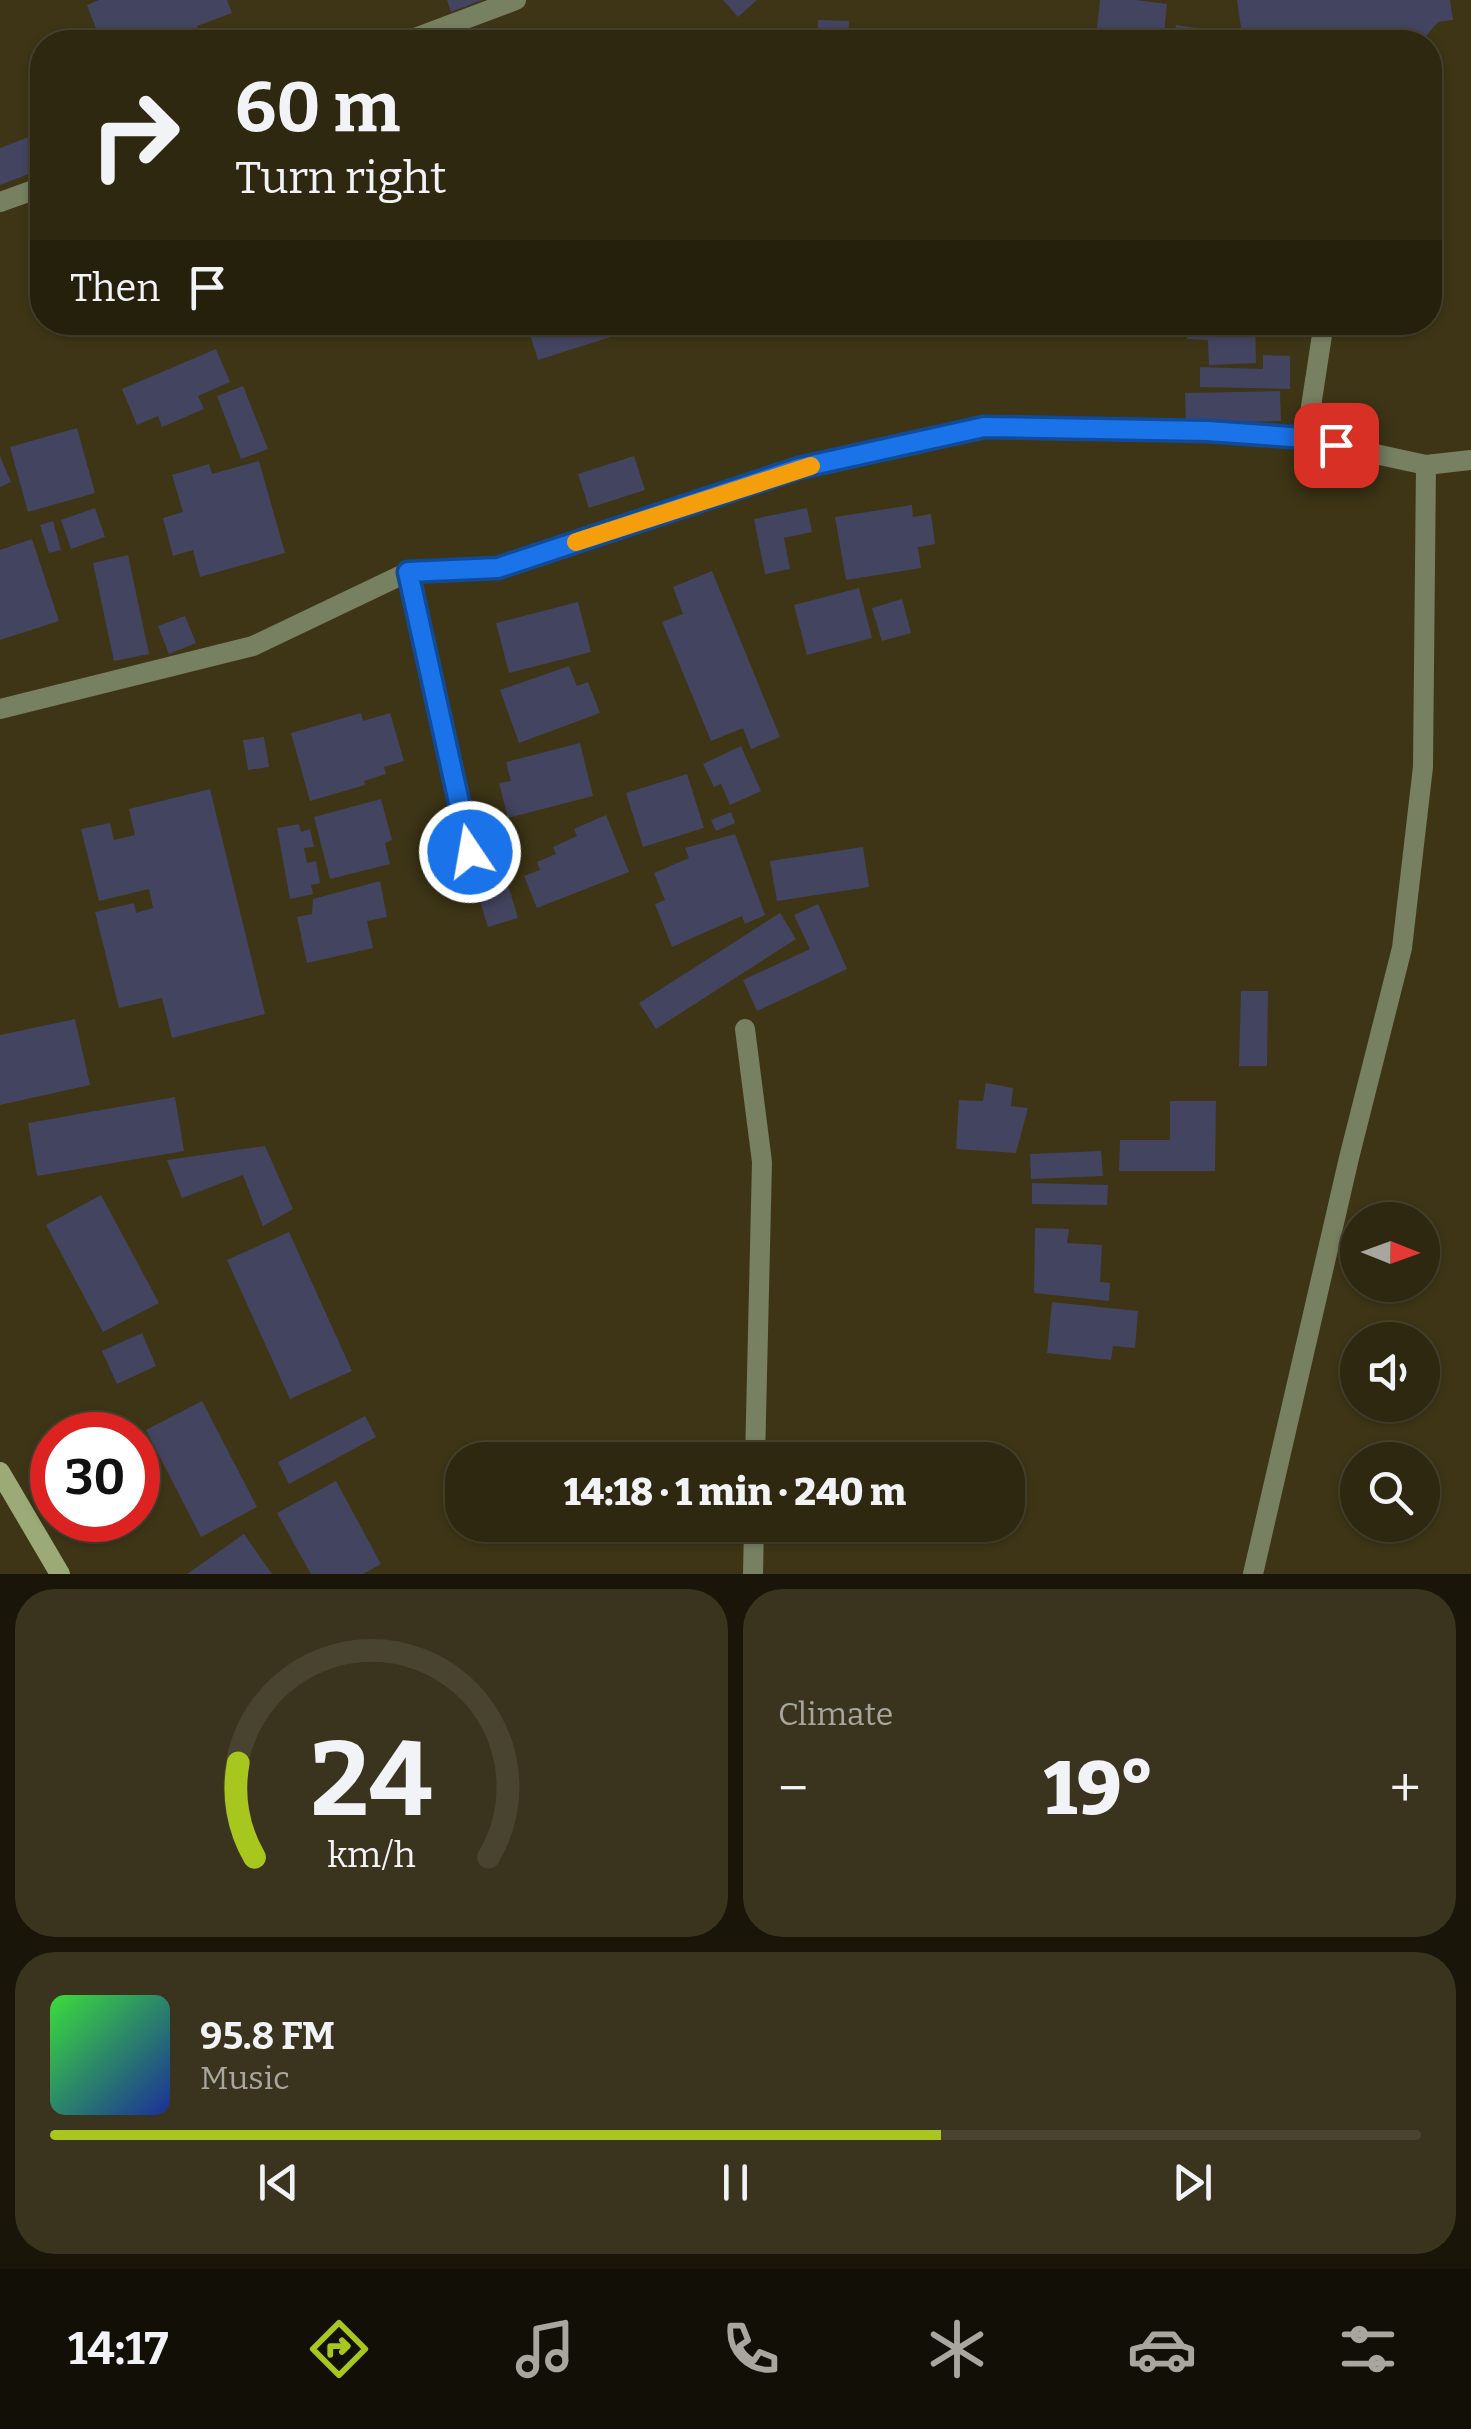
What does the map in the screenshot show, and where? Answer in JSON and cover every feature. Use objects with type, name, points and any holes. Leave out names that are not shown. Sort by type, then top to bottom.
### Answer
[{"type":"street","points":[[436,30],[516,0]]},
{"type":"street","points":[[0,202],[30,191]]},
{"type":"street","points":[[1306,438],[1322,335]]},
{"type":"street","points":[[0,710],[254,646],[408,572],[498,568],[799,468],[984,427],[1207,431],[1306,438],[1426,466],[1471,460]]},
{"type":"street","points":[[1253,1574],[1402,948],[1423,767],[1426,466]]},
{"type":"street","points":[[408,572],[470,852]]},
{"type":"street","points":[[745,1029],[762,1162],[755,1442]]},
{"type":"street","points":[[0,1472],[60,1574]]},
{"type":"street","points":[[753,1574],[754,1542]]},
{"type":"building","points":[[99,0],[227,0],[232,13],[197,26],[199,30],[96,30],[87,5]]},
{"type":"building","points":[[447,0],[482,0],[451,12]]},
{"type":"building","points":[[723,0],[757,0],[738,17]]},
{"type":"building","points":[[1100,0],[1167,4],[1164,30],[1097,30]]},
{"type":"building","points":[[1237,0],[1450,0],[1453,20],[1438,22],[1431,30],[1241,30]]},
{"type":"building","points":[[818,20],[849,21],[849,30],[818,30]]},
{"type":"building","points":[[1176,25],[1196,28],[1196,30],[1175,30]]},
{"type":"building","points":[[30,137],[30,174],[0,185],[0,148]]},
{"type":"building","points":[[530,335],[617,335],[538,360]]},
{"type":"building","points":[[1187,335],[1255,335],[1256,363],[1209,365],[1208,340],[1187,339]]},
{"type":"building","points":[[216,349],[230,382],[198,396],[204,409],[162,427],[158,416],[137,425],[122,389]]},
{"type":"building","points":[[1263,355],[1290,356],[1290,389],[1200,387],[1200,367],[1263,369]]},
{"type":"building","points":[[243,386],[268,449],[241,459],[217,396]]},
{"type":"building","points":[[1280,391],[1281,421],[1186,423],[1185,393]]},
{"type":"building","points":[[77,428],[95,493],[28,512],[10,447]]},
{"type":"building","points":[[0,456],[11,482],[0,487]]},
{"type":"building","points":[[634,456],[645,490],[589,508],[578,474]]},
{"type":"building","points":[[259,461],[285,553],[200,577],[193,550],[173,556],[163,518],[183,512],[172,475],[209,464],[212,474]]},
{"type":"building","points":[[912,505],[913,517],[931,514],[935,544],[918,547],[921,568],[846,580],[835,517]]},
{"type":"building","points":[[95,508],[105,537],[71,549],[61,520]]},
{"type":"building","points":[[807,508],[812,532],[784,538],[790,569],[765,574],[754,519]]},
{"type":"building","points":[[53,521],[61,550],[49,553],[40,525]]},
{"type":"building","points":[[32,539],[59,621],[0,640],[0,550]]},
{"type":"building","points":[[128,555],[149,654],[114,661],[93,563]]},
{"type":"building","points":[[712,571],[780,737],[751,749],[743,728],[711,741],[662,622],[683,614],[673,587]]},
{"type":"building","points":[[859,588],[872,638],[807,655],[794,605]]},
{"type":"building","points":[[902,599],[911,633],[882,641],[872,608]]},
{"type":"building","points":[[578,602],[591,652],[509,673],[496,623]]},
{"type":"building","points":[[185,616],[196,643],[169,654],[158,626]]},
{"type":"building","points":[[569,666],[577,686],[588,682],[600,713],[519,743],[500,690]]},
{"type":"building","points":[[361,713],[363,721],[390,713],[404,761],[384,767],[386,774],[364,781],[365,785],[310,801],[291,733]]},
{"type":"building","points":[[264,737],[269,767],[248,770],[243,740]]},
{"type":"building","points":[[580,743],[593,796],[508,818],[499,783],[511,781],[506,762]]},
{"type":"building","points":[[741,746],[761,791],[730,805],[721,784],[714,787],[703,764]]},
{"type":"building","points":[[687,774],[704,828],[643,847],[626,793]]},
{"type":"building","points":[[210,789],[265,1014],[172,1038],[162,998],[119,1008],[95,912],[134,903],[136,913],[153,908],[149,889],[99,901],[81,829],[110,823],[114,840],[135,835],[129,809]]},
{"type":"building","points":[[381,799],[392,840],[385,843],[390,864],[330,879],[314,817]]},
{"type":"building","points":[[731,812],[735,823],[716,831],[711,820]]},
{"type":"building","points":[[606,815],[629,872],[537,908],[524,876],[540,870],[537,862],[556,854],[553,847],[577,836],[574,829]]},
{"type":"building","points":[[299,824],[301,832],[310,829],[314,847],[304,848],[307,863],[316,861],[320,883],[311,885],[313,894],[290,899],[277,828]]},
{"type":"building","points":[[735,834],[765,915],[745,924],[742,916],[672,947],[655,904],[665,900],[654,873],[689,858],[685,848]]},
{"type":"building","points":[[863,847],[869,887],[777,901],[770,861]]},
{"type":"building","points":[[504,872],[518,918],[488,927],[474,882]]},
{"type":"building","points":[[380,881],[387,917],[367,921],[373,948],[307,963],[297,917],[312,914],[313,899]]},
{"type":"building","points":[[818,904],[847,969],[757,1011],[743,980],[810,949],[794,915]]},
{"type":"building","points":[[780,913],[796,939],[656,1029],[639,1003]]},
{"type":"building","points":[[1241,991],[1268,991],[1267,1066],[1239,1066]]},
{"type":"building","points":[[75,1019],[90,1085],[0,1105],[0,1035]]},
{"type":"building","points":[[986,1083],[1013,1088],[1011,1106],[1028,1108],[1016,1153],[956,1149],[959,1100],[983,1101]]},
{"type":"building","points":[[175,1097],[184,1151],[37,1176],[28,1123]]},
{"type":"building","points":[[1170,1101],[1216,1101],[1215,1171],[1119,1171],[1120,1140],[1170,1140]]},
{"type":"building","points":[[265,1146],[293,1209],[263,1226],[243,1175],[182,1198],[167,1160]]},
{"type":"building","points":[[1101,1151],[1103,1176],[1031,1179],[1030,1154]]},
{"type":"building","points":[[1032,1183],[1108,1185],[1107,1205],[1032,1204]]},
{"type":"building","points":[[101,1195],[159,1303],[103,1332],[46,1225]]},
{"type":"building","points":[[1035,1228],[1069,1229],[1067,1243],[1102,1245],[1100,1282],[1110,1283],[1109,1301],[1034,1293]]},
{"type":"building","points":[[289,1232],[352,1371],[290,1399],[227,1260]]},
{"type":"building","points":[[1052,1302],[1138,1311],[1135,1348],[1113,1346],[1111,1360],[1047,1353]]},
{"type":"building","points":[[142,1333],[156,1366],[117,1384],[102,1351]]},
{"type":"building","points":[[202,1401],[257,1507],[201,1537],[160,1457],[160,1423]]},
{"type":"building","points":[[365,1416],[376,1437],[289,1484],[278,1462]]},
{"type":"building","points":[[336,1481],[381,1564],[363,1574],[311,1574],[277,1513]]},
{"type":"building","points":[[244,1534],[272,1574],[187,1574]]},
{"type":"slow traffic","points":[[576,542],[811,466]]},
{"type":"route","points":[[470,852],[408,572],[498,568],[799,468],[984,427],[1207,431],[1306,438],[1336,445]]}]
